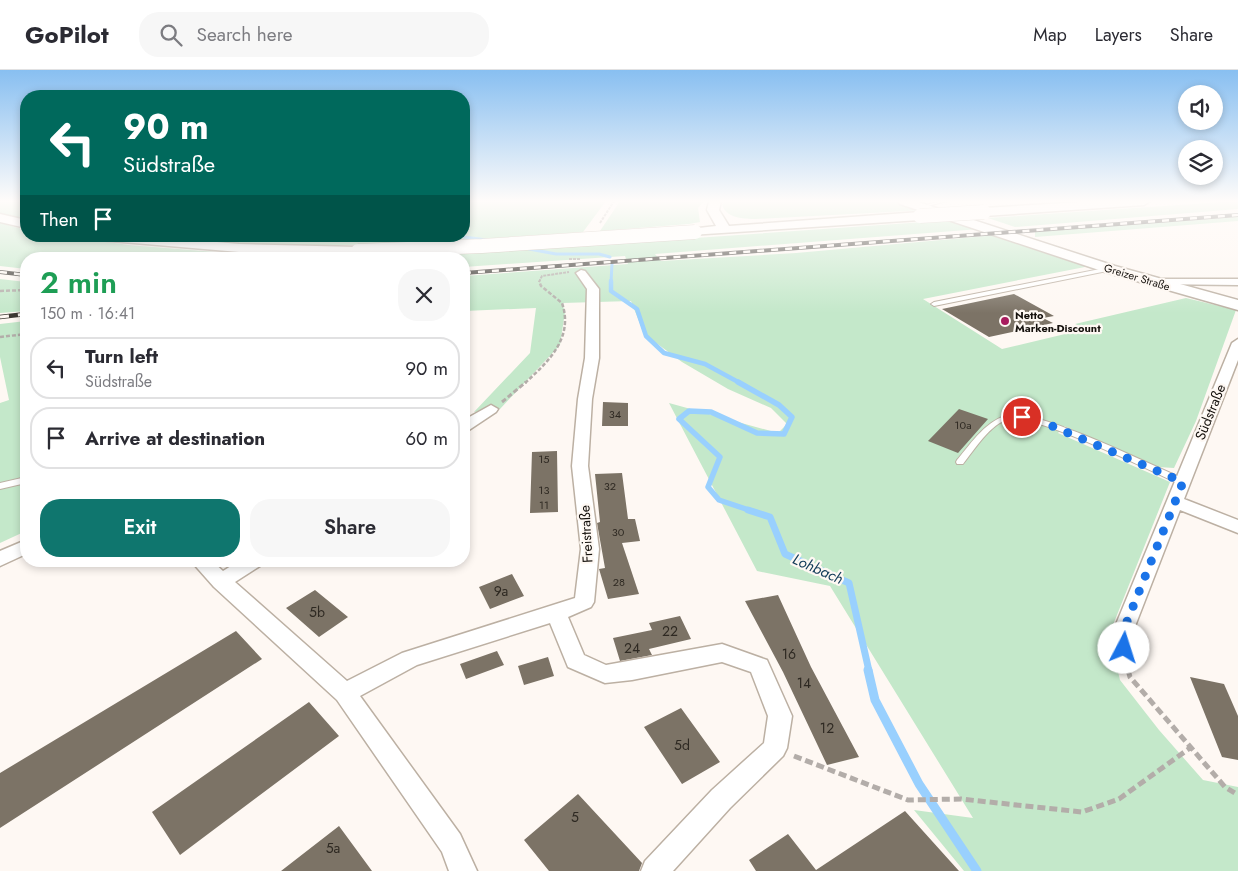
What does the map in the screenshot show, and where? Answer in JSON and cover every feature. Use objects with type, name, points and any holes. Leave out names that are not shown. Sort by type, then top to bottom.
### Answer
[{"type":"main road","points":[[164,242],[229,248],[358,251],[482,246],[598,238]]},
{"type":"main road","name":"Greizer Straße","points":[[1012,238],[1154,282],[1238,305]]},
{"type":"street","name":"Freistraße","points":[[345,693],[410,658],[556,613],[584,602],[590,550],[580,466],[585,399],[592,358],[593,289],[581,273]]},
{"type":"street","points":[[1154,282],[1238,282]]},
{"type":"street","name":"Südstraße","points":[[1122,634],[1238,343]]},
{"type":"street","points":[[470,423],[491,409]]},
{"type":"street","points":[[1175,502],[1238,527]]},
{"type":"street","points":[[0,559],[20,549]]},
{"type":"street","points":[[206,567],[345,693],[452,843],[463,871]]},
{"type":"street","points":[[221,582],[245,567]]},
{"type":"street","points":[[556,613],[576,661],[605,674],[632,671],[722,653],[759,666],[780,716],[774,748],[721,799],[655,871]]},
{"type":"lane","points":[[934,304],[1110,268]]},
{"type":"lane","points":[[960,462],[997,421],[1012,416],[1038,420],[1183,482]]},
{"type":"lane","points":[[0,486],[20,481]]},
{"type":"path","points":[[491,409],[519,391],[560,345],[565,312],[561,302],[542,289],[538,283],[542,276],[562,272],[581,273]]},
{"type":"path","points":[[0,291],[20,290]]},
{"type":"path","points":[[0,337],[20,335]]},
{"type":"path","points":[[1122,634],[1130,677],[1224,787],[1238,795]]},
{"type":"path","points":[[774,748],[908,800],[960,799],[1082,812],[1119,799],[1190,748]]},
{"type":"green space","points":[[0,238],[20,238],[20,242],[107,242],[216,252],[20,252],[20,268],[0,266]]},
{"type":"green space","points":[[688,238],[858,238],[655,254],[661,261],[796,253],[959,238],[1007,238],[1090,266],[923,299],[1002,349],[1086,329],[1075,324],[1186,298],[1236,310],[1196,421],[1174,468],[1158,467],[1064,426],[1058,433],[1170,482],[1109,635],[1120,680],[1159,730],[1203,780],[1238,787],[1238,871],[964,871],[914,810],[973,818],[830,586],[757,571],[669,403],[778,433],[787,424],[771,408],[728,389],[682,362],[644,334],[631,301],[562,303],[565,312],[560,345],[500,409],[474,412],[530,353],[536,308],[470,311],[470,276],[628,264],[625,256],[470,267],[470,252],[444,252],[550,248]]},
{"type":"green space","points":[[206,242],[425,242],[363,245],[231,244]]},
{"type":"green space","points":[[0,279],[20,281],[20,311],[0,313]]},
{"type":"green space","points":[[20,322],[20,534],[0,543],[0,403],[9,400],[0,357],[0,324]]},
{"type":"building","name":"Netto Marken-Discount","points":[[1014,294],[1054,316],[1043,318],[1053,323],[989,337],[942,309]]},
{"type":"building","points":[[603,402],[628,403],[628,426],[602,426]]},
{"type":"building","points":[[959,409],[988,419],[958,453],[928,441]]},
{"type":"building","points":[[557,451],[558,512],[530,513],[532,452]]},
{"type":"building","points":[[622,473],[628,519],[635,519],[640,541],[622,543],[639,594],[608,599],[599,569],[605,568],[597,523],[600,522],[595,474]]},
{"type":"building","points":[[512,574],[524,596],[490,609],[479,587]]},
{"type":"building","points":[[315,590],[348,617],[319,637],[286,608]]},
{"type":"building","points":[[778,595],[811,667],[859,757],[827,765],[783,672],[745,601]]},
{"type":"building","points":[[680,616],[691,639],[649,649],[652,655],[620,661],[613,638],[652,630],[649,623]]},
{"type":"building","points":[[236,631],[262,659],[0,828],[0,773]]},
{"type":"building","points":[[497,651],[504,665],[466,679],[460,664]]},
{"type":"building","points":[[548,657],[554,676],[524,685],[518,666]]},
{"type":"building","points":[[1190,677],[1224,684],[1238,716],[1238,760],[1222,757]]},
{"type":"building","points":[[309,702],[339,736],[180,855],[152,812]]},
{"type":"building","points":[[681,708],[720,762],[682,784],[644,727]]},
{"type":"building","points":[[578,794],[642,863],[639,871],[549,871],[524,840]]},
{"type":"building","points":[[905,811],[959,871],[756,871],[749,860],[788,834],[816,870]]},
{"type":"building","points":[[339,826],[372,871],[281,871]]},
{"type":"waterway","name":"Lohbach","points":[[475,238],[494,241]]},
{"type":"waterway","name":"Lohbach","points":[[529,249],[556,254],[599,254],[610,257]]},
{"type":"waterway","name":"Lohbach","points":[[611,282],[612,264]]},
{"type":"waterway","name":"Lohbach","points":[[611,282],[611,291],[637,309],[646,336],[664,353],[705,364],[740,383]]},
{"type":"waterway","name":"Lohbach","points":[[738,382],[779,405],[792,417],[784,434],[757,433],[711,412],[689,411],[679,419],[720,457],[708,487],[719,500],[752,511]]},
{"type":"waterway","name":"Lohbach","points":[[748,510],[770,517],[785,554],[849,583],[869,671]]},
{"type":"waterway","name":"Lohbach","points":[[868,670],[875,700],[919,784],[977,871]]},
{"type":"railway","points":[[470,273],[926,238]]},
{"type":"railway","points":[[0,272],[20,274]]},
{"type":"railway","points":[[0,317],[20,315]]},
{"type":"place","name":"Netto Marken-Discount","points":[[1005,321]]},
{"type":"route","points":[[1022,417],[1038,420],[1183,482],[1122,634],[1124,648]]}]
